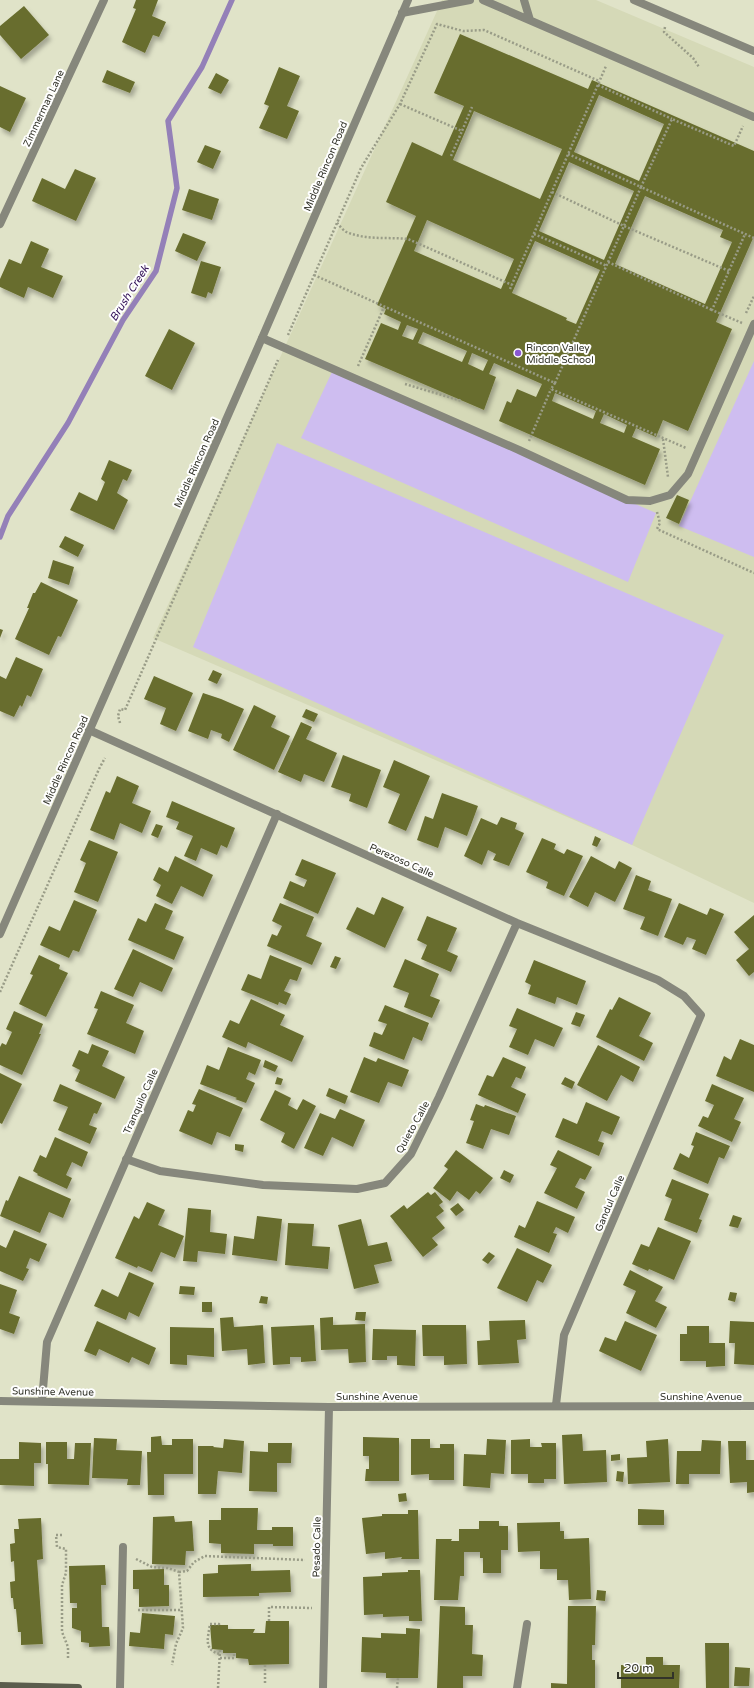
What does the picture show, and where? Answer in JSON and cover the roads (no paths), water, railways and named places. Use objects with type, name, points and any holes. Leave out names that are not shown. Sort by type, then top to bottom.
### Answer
[{"type":"main road","points":[[0,1686],[78,1688]]},
{"type":"street","name":"Zimmerman Lane","points":[[0,224],[104,0]]},
{"type":"street","name":"Middle Rincon Road","points":[[0,934],[262,338],[408,0]]},
{"type":"street","points":[[402,13],[470,0]]},
{"type":"street","points":[[483,0],[754,117]]},
{"type":"street","points":[[524,0],[530,20]]},
{"type":"street","points":[[634,0],[754,51]]},
{"type":"street","points":[[262,338],[627,500],[654,499],[670,495],[688,474],[754,324]]},
{"type":"street","name":"Perezoso Calle","points":[[89,730],[517,923],[658,980],[684,996],[701,1015]]},
{"type":"street","name":"Tranquilo Calle","points":[[42,1401],[46,1342],[277,814]]},
{"type":"street","name":"Quieto Calle","points":[[126,1160],[160,1171],[262,1186],[358,1189],[386,1183],[411,1154],[439,1097],[517,923]]},
{"type":"street","name":"Gandul Calle","points":[[556,1405],[564,1335],[701,1015]]},
{"type":"street","name":"Sunshine Avenue","points":[[0,1401],[328,1406],[754,1406]]},
{"type":"street","name":"Pesado Calle","points":[[323,1688],[328,1406]]},
{"type":"street","points":[[120,1688],[123,1547]]},
{"type":"street","points":[[517,1688],[527,1624]]},
{"type":"waterway","name":"Brush Creek","points":[[0,537],[8,516],[68,423],[123,320],[156,271],[177,188],[168,121],[202,67],[232,0]]},
{"type":"place","name":"Rincon Valley Middle School","points":[[518,353]]}]
